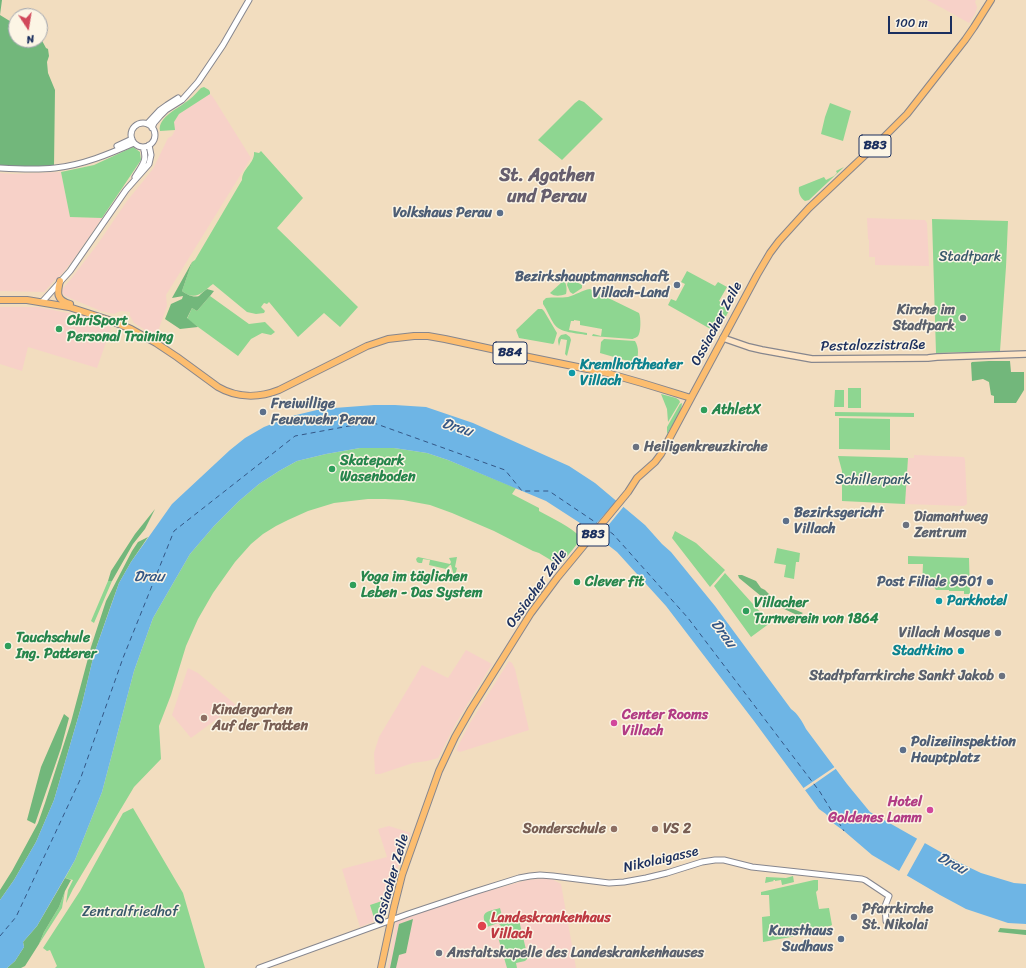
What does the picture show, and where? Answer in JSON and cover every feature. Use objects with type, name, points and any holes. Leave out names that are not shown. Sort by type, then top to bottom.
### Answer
[{"type":"main road","name":"Ossiacher Zeile","points":[[381,968],[400,883],[408,858],[439,771],[455,737],[471,709],[532,613],[558,578],[628,492],[637,478],[656,462],[770,253],[809,208],[907,114],[965,40],[991,0]]},
{"type":"main road","points":[[60,281],[57,291],[63,302],[84,308],[87,312]]},
{"type":"main road","name":"B84","points":[[0,300],[27,300],[69,307],[87,312],[132,329],[170,352],[225,392],[235,394],[252,396],[269,394],[367,346],[388,339],[428,336],[445,338],[488,349],[606,372],[691,398]]},
{"type":"main road","name":"Pestalozzistraße","points":[[723,338],[762,350],[818,359],[928,358],[1026,354]]},
{"type":"street","points":[[152,128],[154,123],[166,110],[182,100],[198,82],[224,45],[249,0]]},
{"type":"street","points":[[147,124],[167,104],[189,92]]},
{"type":"street","points":[[144,123],[152,128],[154,137],[149,145],[143,147],[138,146],[133,141],[132,131],[136,125],[144,123]]},
{"type":"street","points":[[0,168],[51,168],[72,165],[113,152],[133,141]]},
{"type":"street","points":[[131,183],[149,164],[151,155],[149,145]]},
{"type":"street","points":[[42,302],[70,271],[131,183],[144,161],[145,154],[143,147]]},
{"type":"street","name":"Nikolaigasse","points":[[258,968],[391,920],[519,878],[540,875],[609,883],[624,882],[667,873],[702,862],[716,860],[724,860],[752,867],[865,880],[889,896],[885,906],[886,921]]},
{"type":"shaded area","points":[[927,0],[976,0],[975,2],[977,7],[975,14],[969,23]]},
{"type":"shaded area","points":[[210,94],[251,158],[166,295],[167,306],[156,337],[134,323],[130,316],[130,312],[121,311],[114,314],[101,311],[65,296],[62,291],[97,245],[127,201],[153,169],[168,138],[172,136],[175,130],[174,122],[179,114]]},
{"type":"shaded area","points":[[61,172],[70,217],[102,218],[73,260],[62,274],[44,292],[0,291],[0,173],[13,174]]},
{"type":"shaded area","points":[[867,218],[925,220],[927,223],[929,266],[875,265],[875,257],[869,257]]},
{"type":"shaded area","points":[[0,307],[38,307],[83,316],[112,325],[97,368],[28,347],[22,371],[0,364]]},
{"type":"shaded area","points":[[914,455],[964,457],[967,504],[964,506],[905,504],[908,458],[914,458]]},
{"type":"shaded area","points":[[466,650],[492,664],[456,723],[438,758],[413,763],[380,774],[375,774],[374,753],[379,737],[422,665],[448,678]]},
{"type":"shaded area","points":[[509,661],[515,669],[529,730],[460,752],[457,751],[470,723]]},
{"type":"shaded area","points":[[188,668],[198,673],[236,705],[191,738],[172,715]]},
{"type":"shaded area","points":[[389,826],[411,833],[395,875],[388,899],[370,905],[375,921],[360,927],[342,869],[387,857],[378,829]]},
{"type":"shaded area","name":"Landeskrankenhaus Villach","points":[[550,878],[561,884],[576,968],[388,968],[396,922],[460,899],[527,880]]},
{"type":"green space","points":[[0,0],[2,0],[0,15]]},
{"type":"green space","points":[[0,15],[8,20],[8,48],[48,49],[48,73],[55,90],[54,166],[0,166]]},
{"type":"green space","points":[[204,87],[209,90],[210,94],[179,114],[174,122],[175,130],[160,131],[162,121],[170,113]]},
{"type":"green space","points":[[579,100],[584,102],[603,119],[562,160],[538,140]]},
{"type":"green space","points":[[830,103],[851,111],[843,141],[821,134]]},
{"type":"green space","points":[[133,147],[140,152],[141,160],[102,218],[70,217],[61,172],[94,165]]},
{"type":"green space","points":[[261,151],[303,198],[277,228],[358,307],[340,327],[324,313],[298,337],[269,302],[267,304],[264,303],[261,307],[265,311],[264,313],[256,314],[247,312],[213,284],[199,295],[195,296],[191,296],[182,291],[192,262],[195,260],[242,180],[244,173],[253,159],[254,152],[259,153]]},
{"type":"green space","points":[[844,167],[809,200],[805,201],[801,197],[799,187],[824,177],[826,180],[834,176],[837,173],[836,171]]},
{"type":"green space","name":"Stadtpark","points":[[932,219],[1008,221],[1000,351],[936,353]]},
{"type":"green space","points":[[192,262],[182,291],[194,296],[199,296],[207,289],[214,291],[197,311],[192,308],[187,318],[198,327],[180,329],[165,319],[171,304],[182,299],[183,296],[172,298]]},
{"type":"green space","points":[[687,271],[715,286],[718,282],[727,287],[719,301],[731,307],[719,329],[714,331],[668,305],[671,299],[676,301],[685,284],[681,282]]},
{"type":"green space","points":[[564,281],[567,289],[566,294],[558,296],[550,293],[562,282]]},
{"type":"green space","points":[[568,281],[579,283],[582,285],[582,288],[573,294],[570,292],[567,285]]},
{"type":"green space","points":[[590,289],[639,313],[640,332],[638,336],[632,339],[592,336],[593,334],[601,336],[602,329],[580,325],[580,321],[574,320],[571,321],[569,330],[587,333],[587,335],[569,332],[557,327],[543,304],[543,301],[546,298],[568,297]]},
{"type":"green space","points":[[210,296],[249,324],[265,322],[275,332],[271,335],[262,333],[251,339],[238,356],[187,319],[192,308],[197,311]]},
{"type":"green space","points":[[538,309],[542,309],[544,311],[557,333],[553,344],[519,338],[516,330]]},
{"type":"green space","points":[[566,334],[571,340],[567,356],[565,354],[567,340],[561,339],[559,346],[558,341],[561,335]]},
{"type":"green space","points":[[604,339],[635,341],[638,352],[635,363],[600,353],[601,342]]},
{"type":"green space","points":[[1010,361],[1011,372],[1024,372],[1024,390],[1016,403],[994,403],[994,396],[991,395],[989,382],[983,379],[972,381],[971,363]]},
{"type":"green space","points":[[848,388],[861,388],[861,408],[848,408]]},
{"type":"green space","points":[[835,390],[844,390],[844,407],[834,407]]},
{"type":"green space","points":[[661,394],[676,398],[680,402],[668,422],[667,409]]},
{"type":"green space","points":[[682,403],[681,411],[667,434],[667,427]]},
{"type":"green space","points":[[835,412],[914,413],[914,417],[835,416]]},
{"type":"green space","points":[[839,418],[890,419],[890,450],[839,449]]},
{"type":"green space","points":[[360,448],[394,448],[427,453],[448,460],[516,488],[512,494],[539,508],[539,511],[567,526],[582,538],[565,559],[559,563],[554,562],[494,531],[452,513],[430,505],[403,500],[385,499],[368,499],[334,503],[308,511],[276,526],[263,534],[251,544],[235,562],[213,593],[198,619],[186,646],[171,695],[159,726],[161,759],[134,787],[66,903],[68,890],[73,880],[65,878],[75,860],[102,792],[134,671],[153,618],[190,554],[214,526],[239,501],[259,484],[279,471],[297,461]]},
{"type":"green space","name":"Schillerpark","points":[[838,456],[908,458],[905,504],[842,501],[842,471]]},
{"type":"green space","points":[[155,509],[145,529],[133,544],[112,581],[108,581],[111,571],[135,534]]},
{"type":"green space","points":[[675,531],[696,543],[725,570],[710,587],[672,538]]},
{"type":"green space","points":[[148,537],[119,583],[110,608],[94,654],[82,704],[54,800],[36,842],[14,880],[0,900],[0,890],[38,823],[71,722],[91,647],[106,601],[132,551],[138,542]]},
{"type":"green space","points":[[777,548],[800,553],[799,562],[796,562],[794,579],[784,577],[786,565],[774,563]]},
{"type":"green space","points":[[908,556],[969,558],[970,594],[964,594],[964,591],[936,590],[934,587],[922,587],[923,564],[908,564]]},
{"type":"green space","points":[[418,557],[450,564],[451,562],[449,558],[457,557],[455,576],[451,565],[446,569],[429,565],[430,560],[423,559],[422,563],[419,563],[416,559]]},
{"type":"green space","name":"Villacher Turnverein von 1864","points":[[725,573],[770,623],[751,637],[714,586]]},
{"type":"green space","points":[[738,575],[742,575],[756,581],[761,588],[771,596],[791,608],[803,613],[797,615],[767,601],[739,578]]},
{"type":"green space","points":[[108,581],[112,581],[94,623],[91,621]]},
{"type":"green space","points":[[64,714],[69,718],[61,748],[35,824],[27,820],[41,767]]},
{"type":"green space","name":"Zentralfriedhof","points":[[133,808],[183,893],[205,968],[55,968],[57,966],[50,950],[47,951],[43,948],[80,891],[123,813]]},
{"type":"green space","points":[[793,876],[794,882],[782,885],[781,880],[773,880],[774,881],[765,883],[766,877],[786,878]]},
{"type":"green space","points":[[65,878],[71,880],[59,907],[25,966],[21,968],[7,968],[15,961],[24,947],[23,942],[37,926]]},
{"type":"green space","points":[[818,880],[818,890],[816,892],[819,909],[829,908],[832,925],[802,931],[802,935],[763,942],[762,917],[770,916],[769,895],[761,895],[761,892]]},
{"type":"green space","points":[[65,891],[62,908],[39,944],[44,932],[59,907]]},
{"type":"green space","points":[[388,899],[386,910],[379,919],[375,921],[370,905]]},
{"type":"green space","points":[[500,908],[503,920],[518,916],[528,958],[525,961],[516,963],[517,968],[507,968],[498,937],[503,935],[501,926],[498,923],[487,927],[485,922],[484,915],[486,913]]},
{"type":"green space","points":[[413,919],[406,953],[399,955],[396,968],[390,968],[399,924]]},
{"type":"green space","points":[[1000,928],[1026,930],[1026,935],[998,932]]},
{"type":"water","name":"Drau","points":[[374,405],[426,407],[473,423],[569,466],[595,483],[645,525],[671,552],[715,606],[791,709],[800,718],[806,729],[847,784],[870,812],[960,863],[981,873],[1014,883],[1026,884],[1026,924],[1008,923],[966,909],[872,855],[833,823],[826,814],[819,809],[666,606],[617,552],[580,523],[546,501],[448,460],[427,453],[394,448],[360,448],[297,461],[279,471],[259,484],[239,501],[214,526],[190,554],[153,618],[134,671],[102,792],[75,860],[37,926],[23,942],[24,947],[15,961],[7,968],[0,968],[0,900],[14,880],[36,842],[54,800],[82,704],[94,654],[119,583],[131,562],[172,504],[245,438],[264,427],[292,416],[321,409]]},
{"type":"pier","points":[[618,499],[625,505],[597,539],[589,532]]},
{"type":"pier","points":[[836,766],[837,768],[804,791],[802,789]]},
{"type":"pier","points":[[918,837],[926,841],[906,877],[898,873]]},
{"type":"ferry route","points":[[0,936],[16,917],[80,780],[123,658],[174,531],[295,436],[371,422],[505,470],[522,491],[549,491],[598,524]]},
{"type":"ferry route","points":[[603,527],[613,534],[688,618],[820,792],[844,831]]},
{"type":"place","name":"Volkshaus Perau","points":[[500,213]]},
{"type":"place","name":"Bezirkshauptmannschaft Villach-Land","points":[[677,285]]},
{"type":"place","name":"Kirche im Stadtpark","points":[[963,318]]},
{"type":"place","name":"ChriSport Personal Training","points":[[59,329]]},
{"type":"place","name":"Kremlhoftheater Villach","points":[[572,373]]},
{"type":"place","name":"AthletX","points":[[704,410]]},
{"type":"place","name":"Freiwillige Feuerwehr Perau","points":[[263,412]]},
{"type":"place","name":"Heiligenkreuzkirche","points":[[636,447]]},
{"type":"place","name":"Skatepark Wasenboden","points":[[332,469]]},
{"type":"place","name":"Bezirksgericht Villach","points":[[786,521]]},
{"type":"place","name":"Diamantweg Zentrum","points":[[906,525]]},
{"type":"place","name":"Clever fit","points":[[577,582]]},
{"type":"place","name":"Post Filiale 9501","points":[[990,582]]},
{"type":"place","name":"Yoga im täglichen Leben - Das System","points":[[353,585]]},
{"type":"place","name":"Parkhotel","points":[[939,601]]},
{"type":"place","name":"Villacher Turnverein von 1864","points":[[746,611]]},
{"type":"place","name":"Villach Mosque","points":[[998,633]]},
{"type":"place","name":"Tauchschule Ing. Patterer","points":[[8,646]]},
{"type":"place","name":"Stadtkino","points":[[961,651]]},
{"type":"place","name":"Stadtpfarrkirche Sankt Jakob","points":[[1002,676]]},
{"type":"place","name":"Kindergarten Auf der Tratten","points":[[204,718]]},
{"type":"place","name":"Center Rooms Villach","points":[[614,723]]},
{"type":"place","name":"Polizeiinspektion Hauptplatz","points":[[903,750]]},
{"type":"place","name":"Hotel Goldenes Lamm","points":[[930,810]]},
{"type":"place","name":"Sonderschule","points":[[614,829]]},
{"type":"place","name":"VS 2","points":[[655,829]]},
{"type":"place","name":"Pfarrkirche St. Nikolai","points":[[854,917]]},
{"type":"place","name":"Landeskrankenhaus Villach","points":[[482,926]]},
{"type":"place","name":"Kunsthaus Sudhaus","points":[[841,939]]},
{"type":"place","name":"Anstaltskapelle des Landeskrankenhauses","points":[[439,953]]},
{"type":"district","name":"St. Agathen und Perau","points":[[547,186]]}]
